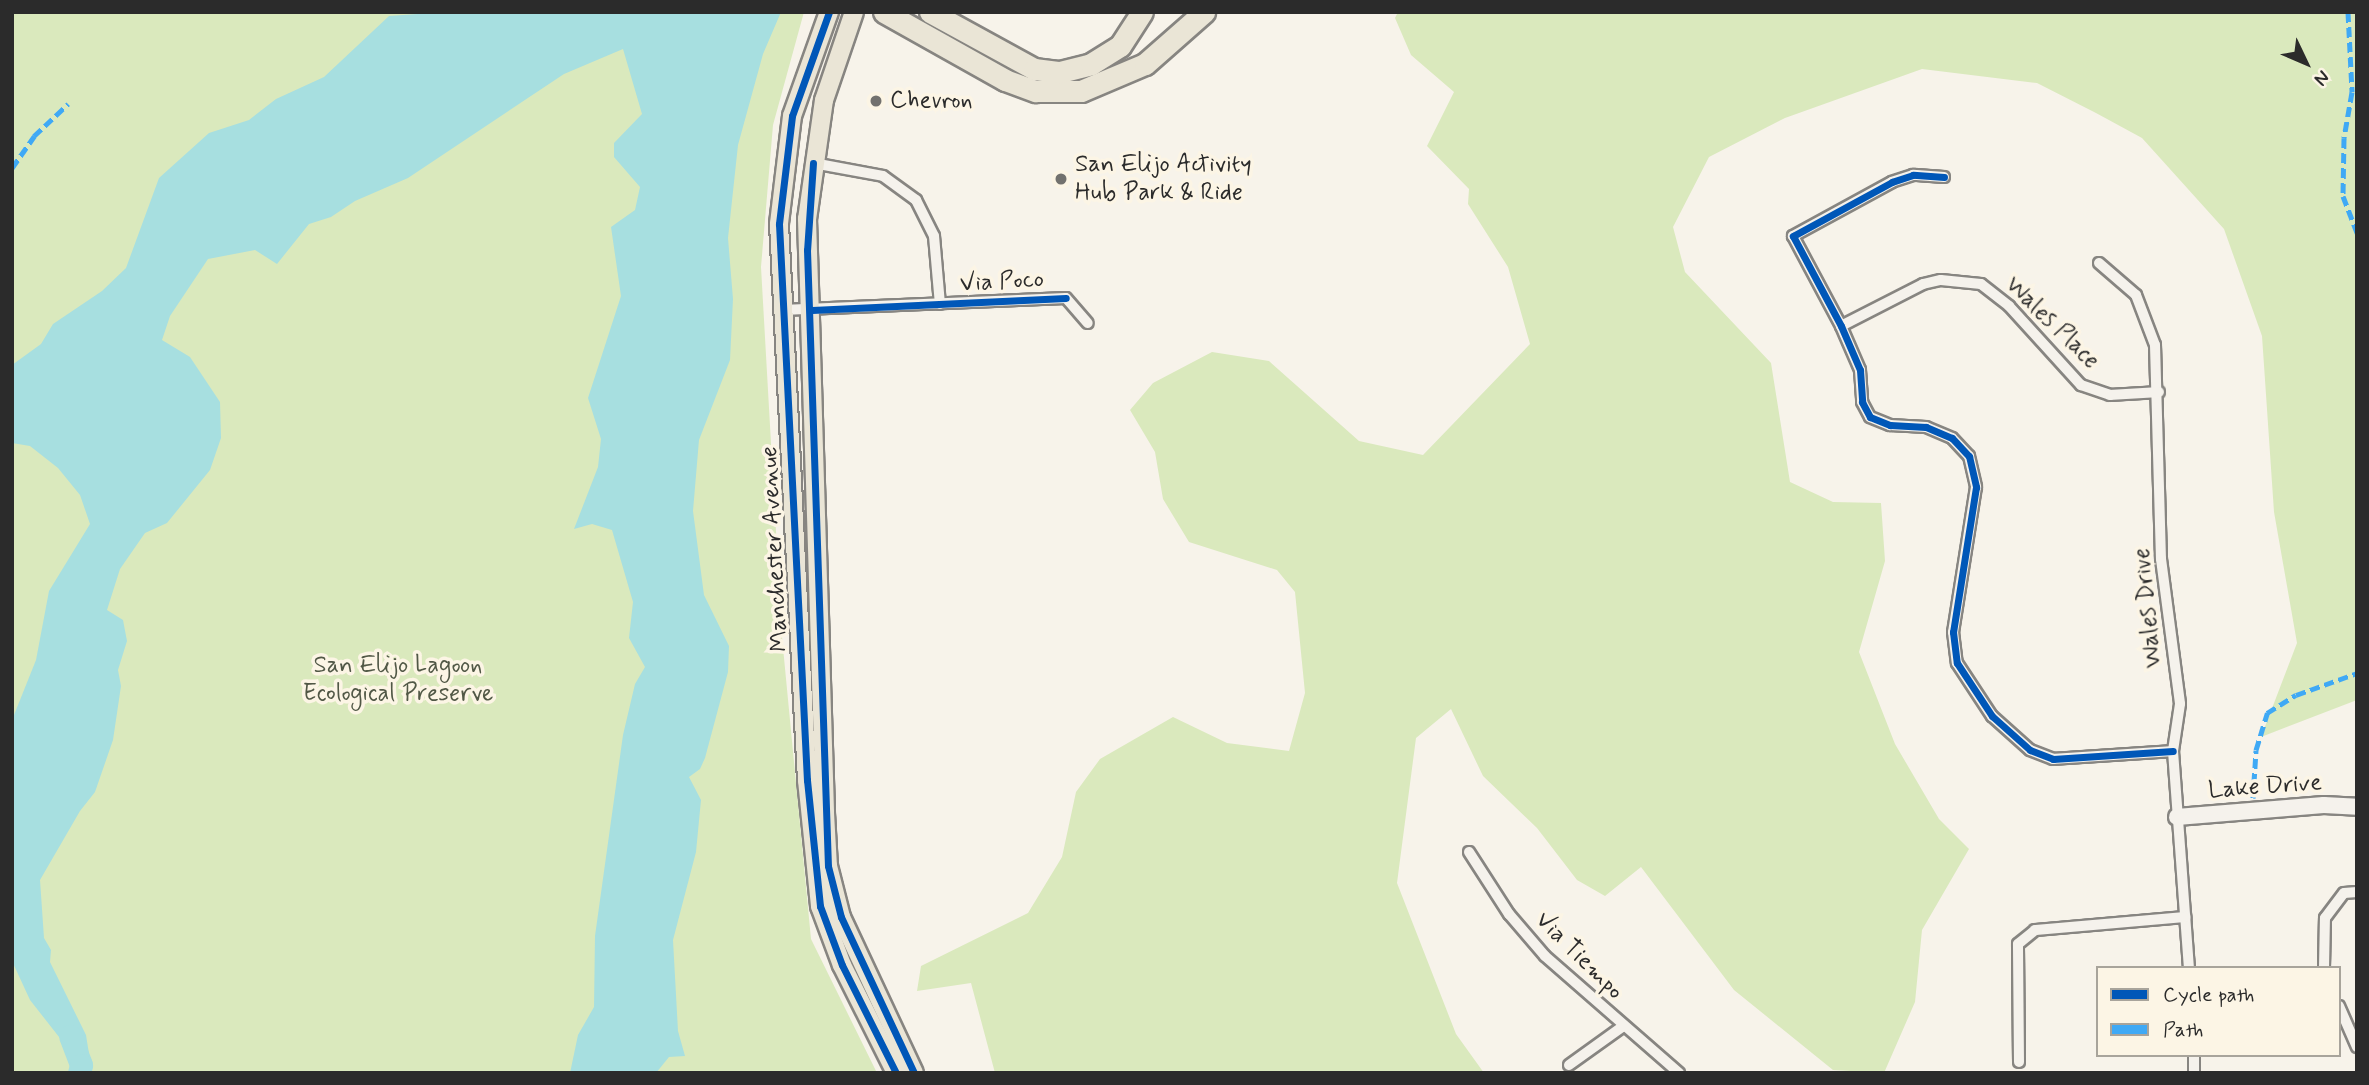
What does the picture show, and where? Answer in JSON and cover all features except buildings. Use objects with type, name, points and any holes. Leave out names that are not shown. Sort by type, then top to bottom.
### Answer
[{"type":"highway","points":[[884,12],[1005,80],[1036,91],[1070,91],[1115,80],[1145,64],[1204,12]]},
{"type":"highway","points":[[930,12],[1034,69],[1060,72],[1091,64],[1120,46],[1142,12]]},
{"type":"main road","name":"Manchester Avenue","points":[[829,12],[809,60],[784,165],[779,224],[816,878],[820,906],[842,965],[896,1073]]},
{"type":"main road","name":"Manchester Avenue","points":[[854,12],[824,100],[807,219],[828,866],[841,917],[914,1073]]},
{"type":"street","name":"Via Poco","points":[[813,163],[883,176],[915,200],[934,236],[940,304],[1066,298],[1088,323]]},
{"type":"street","points":[[1944,177],[1913,175],[1892,182],[1793,236],[1841,326],[1860,370],[1862,402],[1870,417],[1890,425],[1935,431],[1952,438],[1969,456],[1976,487],[1954,632],[1957,663],[1992,716],[2030,750],[2053,759],[2173,751]]},
{"type":"street","name":"Wales Drive","points":[[2099,263],[2123,281],[2144,310],[2155,345],[2159,392],[2161,559],[2180,704],[2173,751],[2189,966]]},
{"type":"street","name":"Wales Place","points":[[1841,326],[1923,284],[1941,280],[1982,284],[2009,306],[2081,384],[2110,396],[2159,392]]},
{"type":"street","points":[[782,310],[940,304]]},
{"type":"street","name":"Lake Drive","points":[[2177,817],[2324,805],[2357,807]]},
{"type":"street","name":"Via Tiempo","points":[[1469,852],[1509,914],[1545,956],[1622,1027],[1679,1073]]},
{"type":"street","points":[[2324,966],[2325,918],[2344,893],[2357,892]]},
{"type":"street","points":[[2019,1062],[2018,944],[2035,930],[2185,917]]},
{"type":"street","points":[[2341,1011],[2357,1047]]},
{"type":"street","points":[[1569,1065],[1622,1027]]},
{"type":"green space","name":"San Elijo Lagoon Ecological Preserve","points":[[12,12],[804,12],[773,125],[761,267],[782,637],[811,939],[877,1073],[12,1073]]},
{"type":"green space","points":[[1398,12],[2357,12],[2357,700],[2261,737],[2297,643],[2274,512],[2262,336],[2224,229],[2142,138],[2096,113],[2037,83],[1922,69],[1785,118],[1709,157],[1673,227],[1685,272],[1771,363],[1790,482],[1833,502],[1881,503],[1885,561],[1859,652],[1895,744],[1939,819],[1969,849],[1922,930],[1915,1002],[1884,1073],[1833,1070],[1734,990],[1641,867],[1605,896],[1577,880],[1537,828],[1483,776],[1451,709],[1416,738],[1397,883],[1456,1034],[1484,1073],[995,1073],[971,983],[917,991],[921,966],[1028,913],[1062,857],[1076,792],[1100,759],[1173,717],[1227,743],[1289,751],[1305,693],[1295,592],[1277,570],[1189,542],[1163,499],[1155,452],[1130,410],[1153,383],[1212,352],[1269,361],[1359,441],[1423,455],[1530,344],[1508,267],[1468,204],[1469,189],[1427,146],[1454,92],[1411,55],[1395,18]]},
{"type":"water","points":[[446,12],[781,12],[763,54],[738,145],[728,238],[733,299],[730,360],[699,440],[693,511],[704,595],[729,646],[728,672],[705,758],[700,769],[689,777],[701,800],[696,852],[673,940],[678,1031],[685,1056],[669,1057],[656,1073],[570,1073],[578,1035],[594,1007],[595,936],[623,735],[635,684],[645,667],[629,638],[633,602],[612,530],[592,524],[574,529],[598,467],[601,439],[588,398],[621,296],[611,227],[635,210],[640,187],[614,157],[614,143],[642,114],[623,49],[564,74],[408,178],[355,201],[331,217],[309,224],[277,264],[255,250],[208,259],[170,316],[162,340],[190,357],[220,402],[221,438],[210,470],[167,523],[145,533],[120,569],[107,610],[123,620],[127,641],[118,670],[121,686],[113,740],[95,792],[80,811],[40,880],[44,938],[51,950],[50,962],[86,1035],[90,1060],[81,1065],[30,1000],[12,961],[12,720],[36,660],[49,591],[90,524],[80,495],[58,468],[30,446],[12,443],[12,365],[41,344],[53,324],[102,291],[126,268],[159,178],[209,133],[249,120],[276,99],[324,77],[389,16]]},
{"type":"waterway","points":[[70,1036],[81,1065],[79,1073]]},
{"type":"marked path","points":[[2348,12],[2352,92],[2344,138],[2343,196],[2357,233]]},
{"type":"marked path","points":[[12,168],[34,136],[68,104]]},
{"type":"marked path","points":[[2253,798],[2256,750],[2267,713],[2296,695],[2357,673]]},
{"type":"cycle path","points":[[829,12],[792,116],[779,224],[807,780],[820,906],[842,965],[896,1073]]},
{"type":"cycle path","points":[[813,163],[807,250],[828,866],[841,917],[914,1073]]},
{"type":"cycle path","points":[[1944,177],[1913,175],[1892,182],[1793,236],[1841,326],[1860,370],[1862,402],[1870,417],[1890,425],[1926,427],[1952,438],[1969,456],[1976,487],[1953,632],[1957,663],[1992,716],[2030,750],[2053,759],[2173,751]]},
{"type":"cycle path","points":[[812,310],[1066,298]]},
{"type":"place","name":"Chevron","points":[[876,101]]},
{"type":"place","name":"San Elijo Activity Hub Park & Ride","points":[[1061,179]]}]
